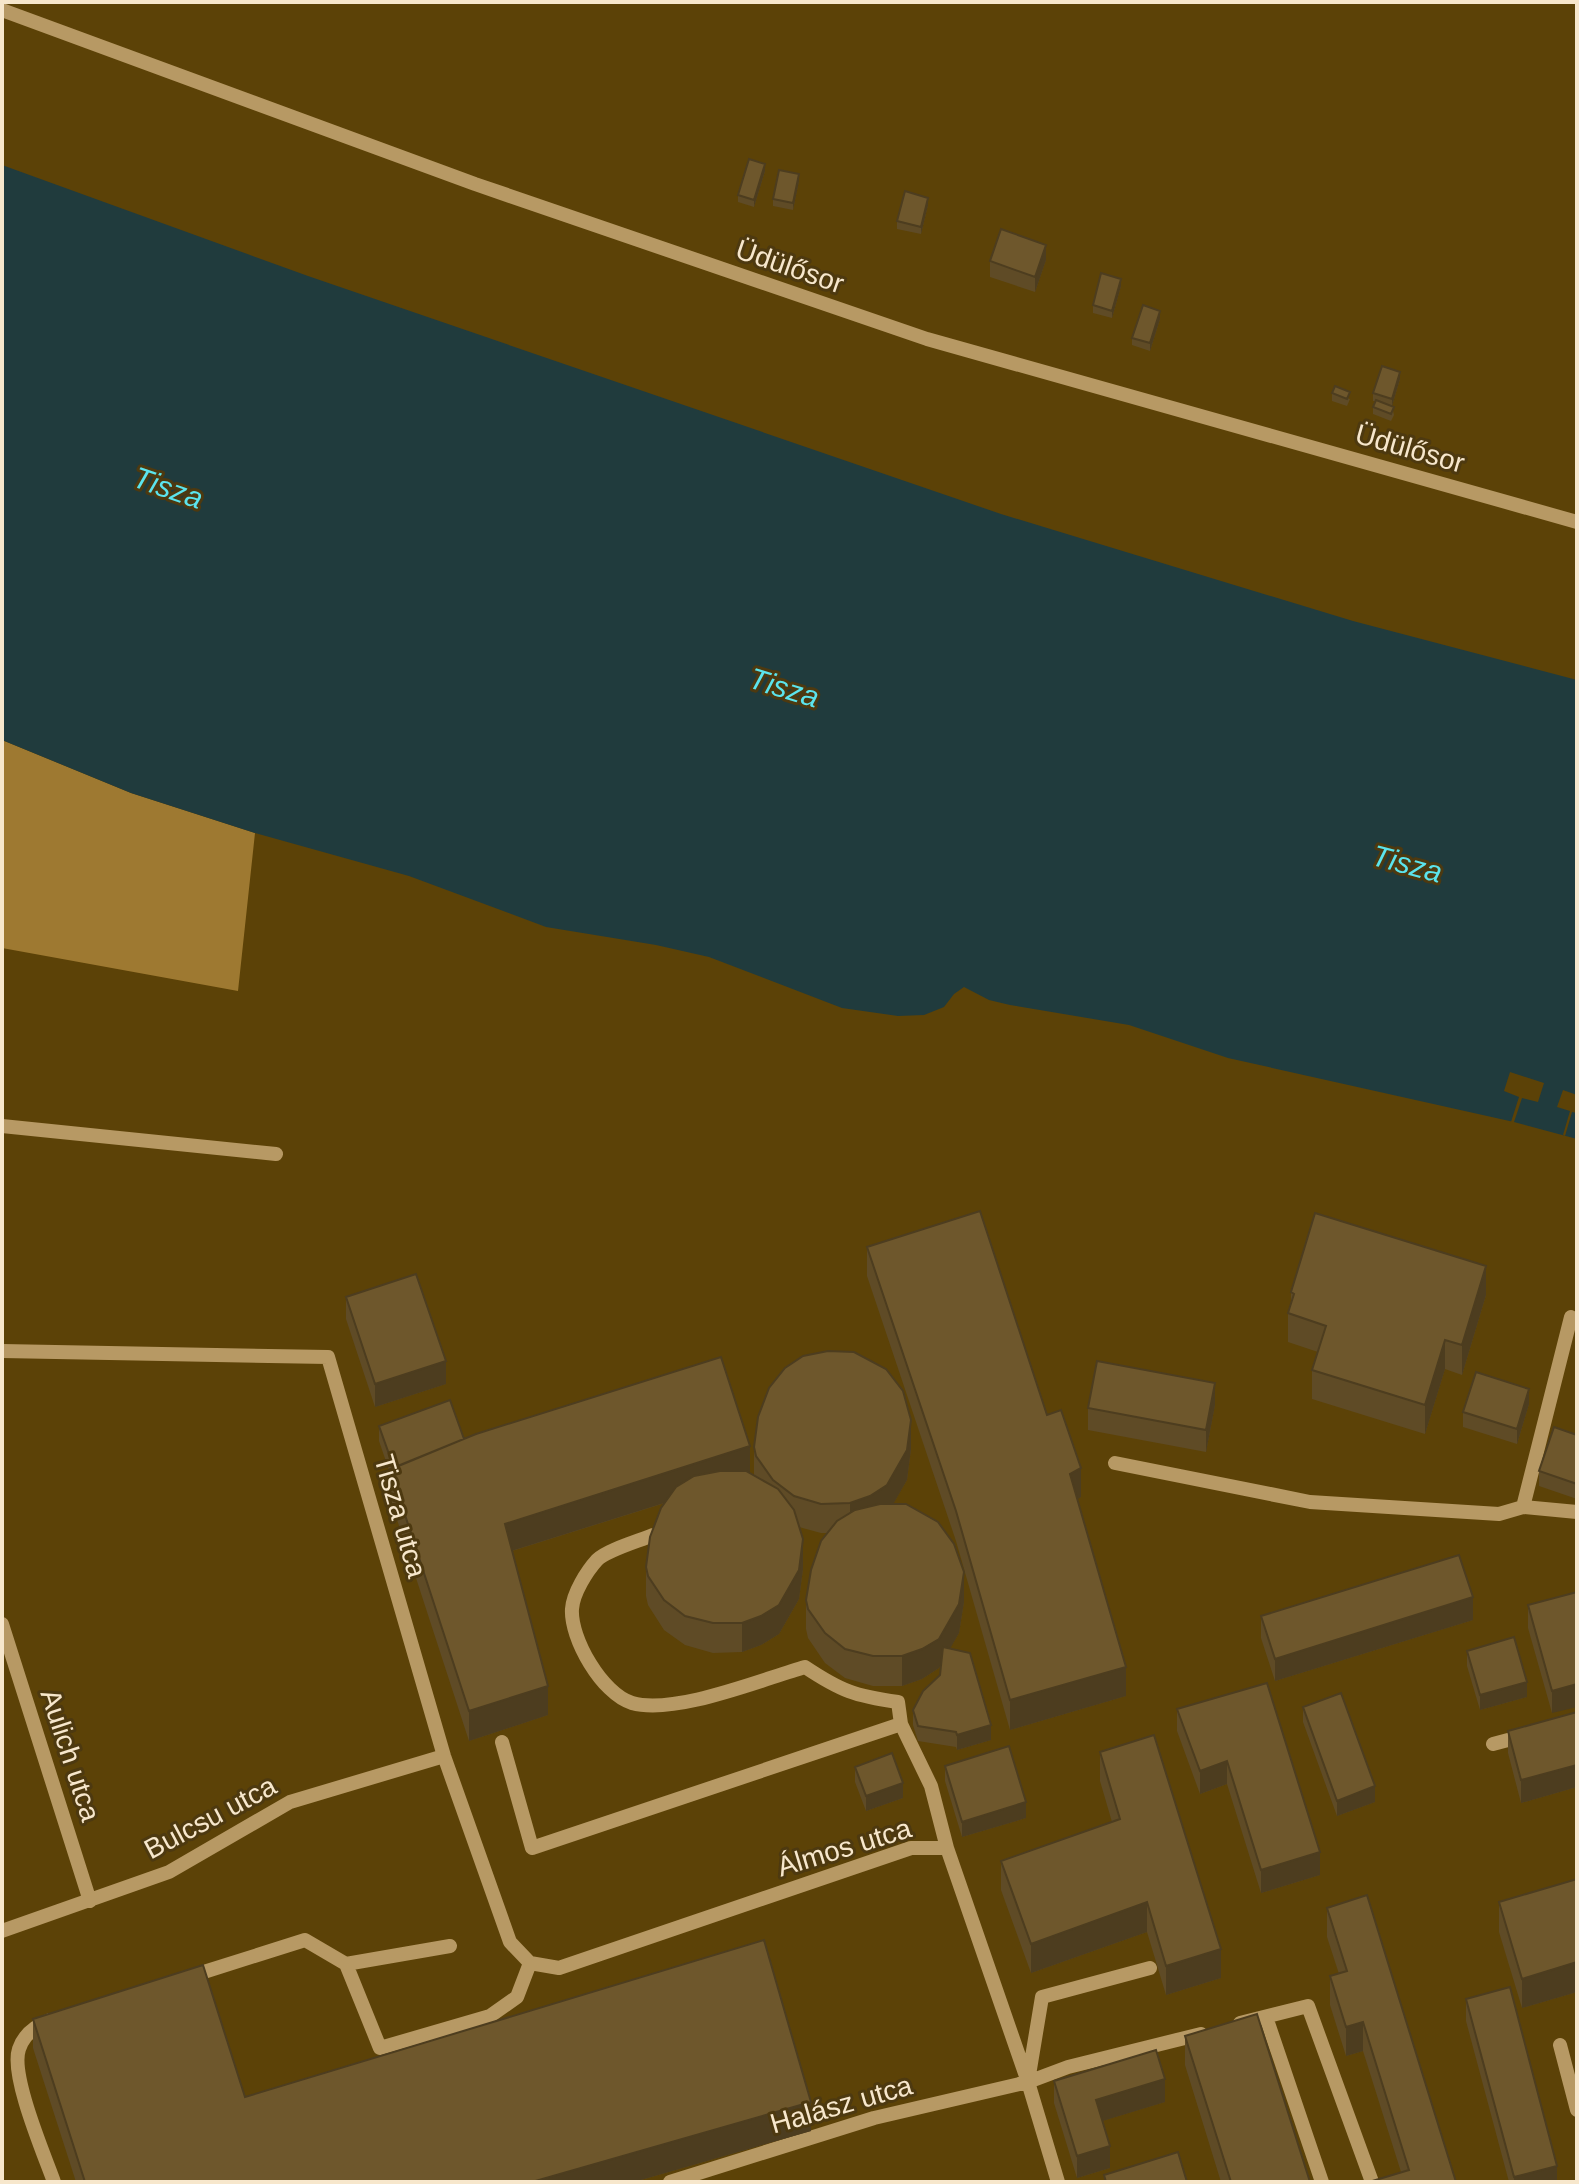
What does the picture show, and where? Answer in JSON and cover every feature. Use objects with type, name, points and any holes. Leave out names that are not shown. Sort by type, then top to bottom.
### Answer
[{"type":"street","name":"Üdülősor","points":[[2,10],[504,194],[927,339],[1577,522]]},
{"type":"street","points":[[2,1126],[276,1154]]},
{"type":"street","points":[[1523,1507],[1571,1317]]},
{"type":"street","name":"Tisza utca","points":[[2,1351],[328,1357],[444,1756],[510,1942],[530,1963]]},
{"type":"street","points":[[1115,1463],[1310,1502],[1499,1514],[1523,1507],[1577,1512]]},
{"type":"street","points":[[653,1535],[599,1558],[580,1585],[572,1608],[581,1649],[601,1681],[630,1703],[674,1706],[805,1667],[831,1685],[859,1697],[898,1702],[901,1724],[931,1786],[947,1848]]},
{"type":"street","name":"Aulich utca","points":[[2,1624],[90,1901]]},
{"type":"street","points":[[502,1742],[532,1848],[901,1724]]},
{"type":"street","points":[[1493,1744],[1535,1732]]},
{"type":"street","name":"Bulcsu utca","points":[[2,1931],[169,1872],[290,1802],[444,1756]]},
{"type":"street","name":"Álmos utca","points":[[530,1963],[559,1968],[911,1848],[947,1848],[1028,2082],[1058,2182]]},
{"type":"street","points":[[169,1983],[305,1940],[346,1964],[380,2048],[490,2016],[517,1997],[530,1963]]},
{"type":"street","points":[[346,1964],[450,1946]]},
{"type":"street","points":[[1028,2082],[1042,1997],[1150,1968]]},
{"type":"street","name":"Halász utca","points":[[670,2182],[874,2118],[1028,2082],[1068,2067],[1308,2006],[1372,2182]]},
{"type":"street","points":[[54,2182],[20,2084],[18,2050],[35,2025],[65,2016]]},
{"type":"street","points":[[1266,2017],[1322,2182]]},
{"type":"street","points":[[1560,2045],[1577,2110]]},
{"type":"shaded area","points":[[2,740],[131,793],[255,833],[238,991],[2,948]]},
{"type":"water","name":"Tisza","points":[[2,165],[308,276],[1001,514],[1353,621],[1577,680],[1577,1139],[1228,1058],[1129,1025],[989,1000],[964,987],[944,1007],[924,1015],[898,1016],[842,1008],[709,957],[546,927],[409,876],[255,833],[131,793],[2,740]]},
{"type":"pier","points":[[1510,1072],[1544,1083],[1538,1102],[1522,1098],[1514,1122],[1511,1122],[1519,1097],[1504,1091]]},
{"type":"pier","points":[[1563,1090],[1577,1095],[1577,1113],[1572,1112],[1565,1136],[1570,1111],[1557,1107]]},
{"type":"building","points":[[749,159],[765,164],[754,200],[738,195]]},
{"type":"building","points":[[779,170],[799,174],[793,203],[773,199]]},
{"type":"building","points":[[905,191],[928,198],[921,227],[897,221]]},
{"type":"building","points":[[1001,229],[1046,245],[1035,277],[990,261]]},
{"type":"building","points":[[1101,273],[1121,279],[1112,311],[1093,305]]},
{"type":"building","points":[[1143,305],[1160,311],[1150,343],[1132,338]]},
{"type":"building","points":[[1382,366],[1400,372],[1392,399],[1373,393]]},
{"type":"building","points":[[1335,386],[1350,392],[1347,399],[1332,393]]},
{"type":"building","points":[[1376,400],[1394,407],[1391,414],[1373,407]]},
{"type":"building","points":[[980,1211],[1047,1415],[1061,1410],[1081,1468],[1070,1474],[1126,1667],[1010,1700],[956,1511],[867,1247]]},
{"type":"building","points":[[1315,1213],[1486,1266],[1462,1345],[1445,1340],[1425,1405],[1312,1370],[1326,1326],[1288,1313],[1294,1294],[1291,1292]]},
{"type":"building","points":[[416,1274],[446,1361],[375,1384],[346,1297]]},
{"type":"building","points":[[828,1351],[854,1352],[886,1369],[903,1391],[911,1420],[907,1450],[887,1485],[870,1496],[850,1503],[821,1504],[794,1496],[773,1480],[756,1456],[754,1447],[758,1417],[769,1388],[785,1368],[803,1356]]},
{"type":"building","points":[[721,1357],[750,1446],[505,1524],[548,1686],[469,1711],[390,1469],[476,1434]]},
{"type":"building","points":[[1097,1361],[1215,1383],[1206,1430],[1088,1408]]},
{"type":"building","points":[[1476,1372],[1529,1389],[1517,1429],[1463,1412]]},
{"type":"building","points":[[450,1400],[464,1439],[394,1468],[379,1426]]},
{"type":"building","points":[[1554,1427],[1577,1435],[1577,1484],[1539,1471]]},
{"type":"building","points":[[720,1471],[746,1471],[778,1489],[794,1510],[803,1539],[799,1570],[779,1605],[742,1623],[713,1623],[685,1616],[664,1600],[648,1576],[646,1567],[650,1537],[661,1508],[676,1487],[694,1476]]},
{"type":"building","points":[[880,1504],[906,1504],[938,1522],[954,1544],[964,1572],[959,1604],[939,1639],[902,1656],[873,1656],[845,1649],[825,1633],[808,1609],[806,1600],[811,1570],[821,1541],[837,1521],[855,1510]]},
{"type":"building","points":[[1459,1555],[1473,1597],[1275,1659],[1261,1616]]},
{"type":"building","points":[[1577,1592],[1577,1684],[1552,1691],[1528,1605]]},
{"type":"building","points":[[1514,1637],[1527,1682],[1480,1695],[1467,1651]]},
{"type":"building","points":[[943,1647],[970,1653],[991,1725],[957,1735],[956,1732],[918,1726],[913,1710],[923,1691],[940,1675]]},
{"type":"building","points":[[1267,1683],[1320,1852],[1261,1870],[1227,1761],[1200,1771],[1177,1709]]},
{"type":"building","points":[[1341,1693],[1375,1786],[1337,1801],[1303,1707]]},
{"type":"building","points":[[1577,1712],[1577,1765],[1521,1780],[1508,1731]]},
{"type":"building","points":[[1154,1735],[1221,1949],[1166,1966],[1147,1902],[1031,1944],[1001,1861],[1120,1819],[1100,1752]]},
{"type":"building","points":[[1009,1746],[1026,1802],[962,1822],[945,1766]]},
{"type":"building","points":[[892,1753],[903,1783],[866,1796],[855,1767]]},
{"type":"building","points":[[1577,1879],[1577,1962],[1522,1979],[1499,1902]]},
{"type":"building","points":[[1367,1895],[1456,2182],[1369,2182],[1409,2170],[1363,2022],[1346,2027],[1330,1976],[1347,1971],[1327,1908]]},
{"type":"building","points":[[764,1940],[811,2102],[532,2182],[85,2182],[33,2019],[203,1965],[245,2097]]},
{"type":"building","points":[[1510,1987],[1557,2166],[1514,2177],[1466,1999]]},
{"type":"building","points":[[1257,2014],[1310,2182],[1231,2182],[1185,2036]]},
{"type":"building","points":[[1156,2050],[1165,2079],[1096,2100],[1110,2146],[1077,2156],[1054,2081]]},
{"type":"building","points":[[1178,2152],[1187,2182],[1106,2182],[1104,2175]]}]
